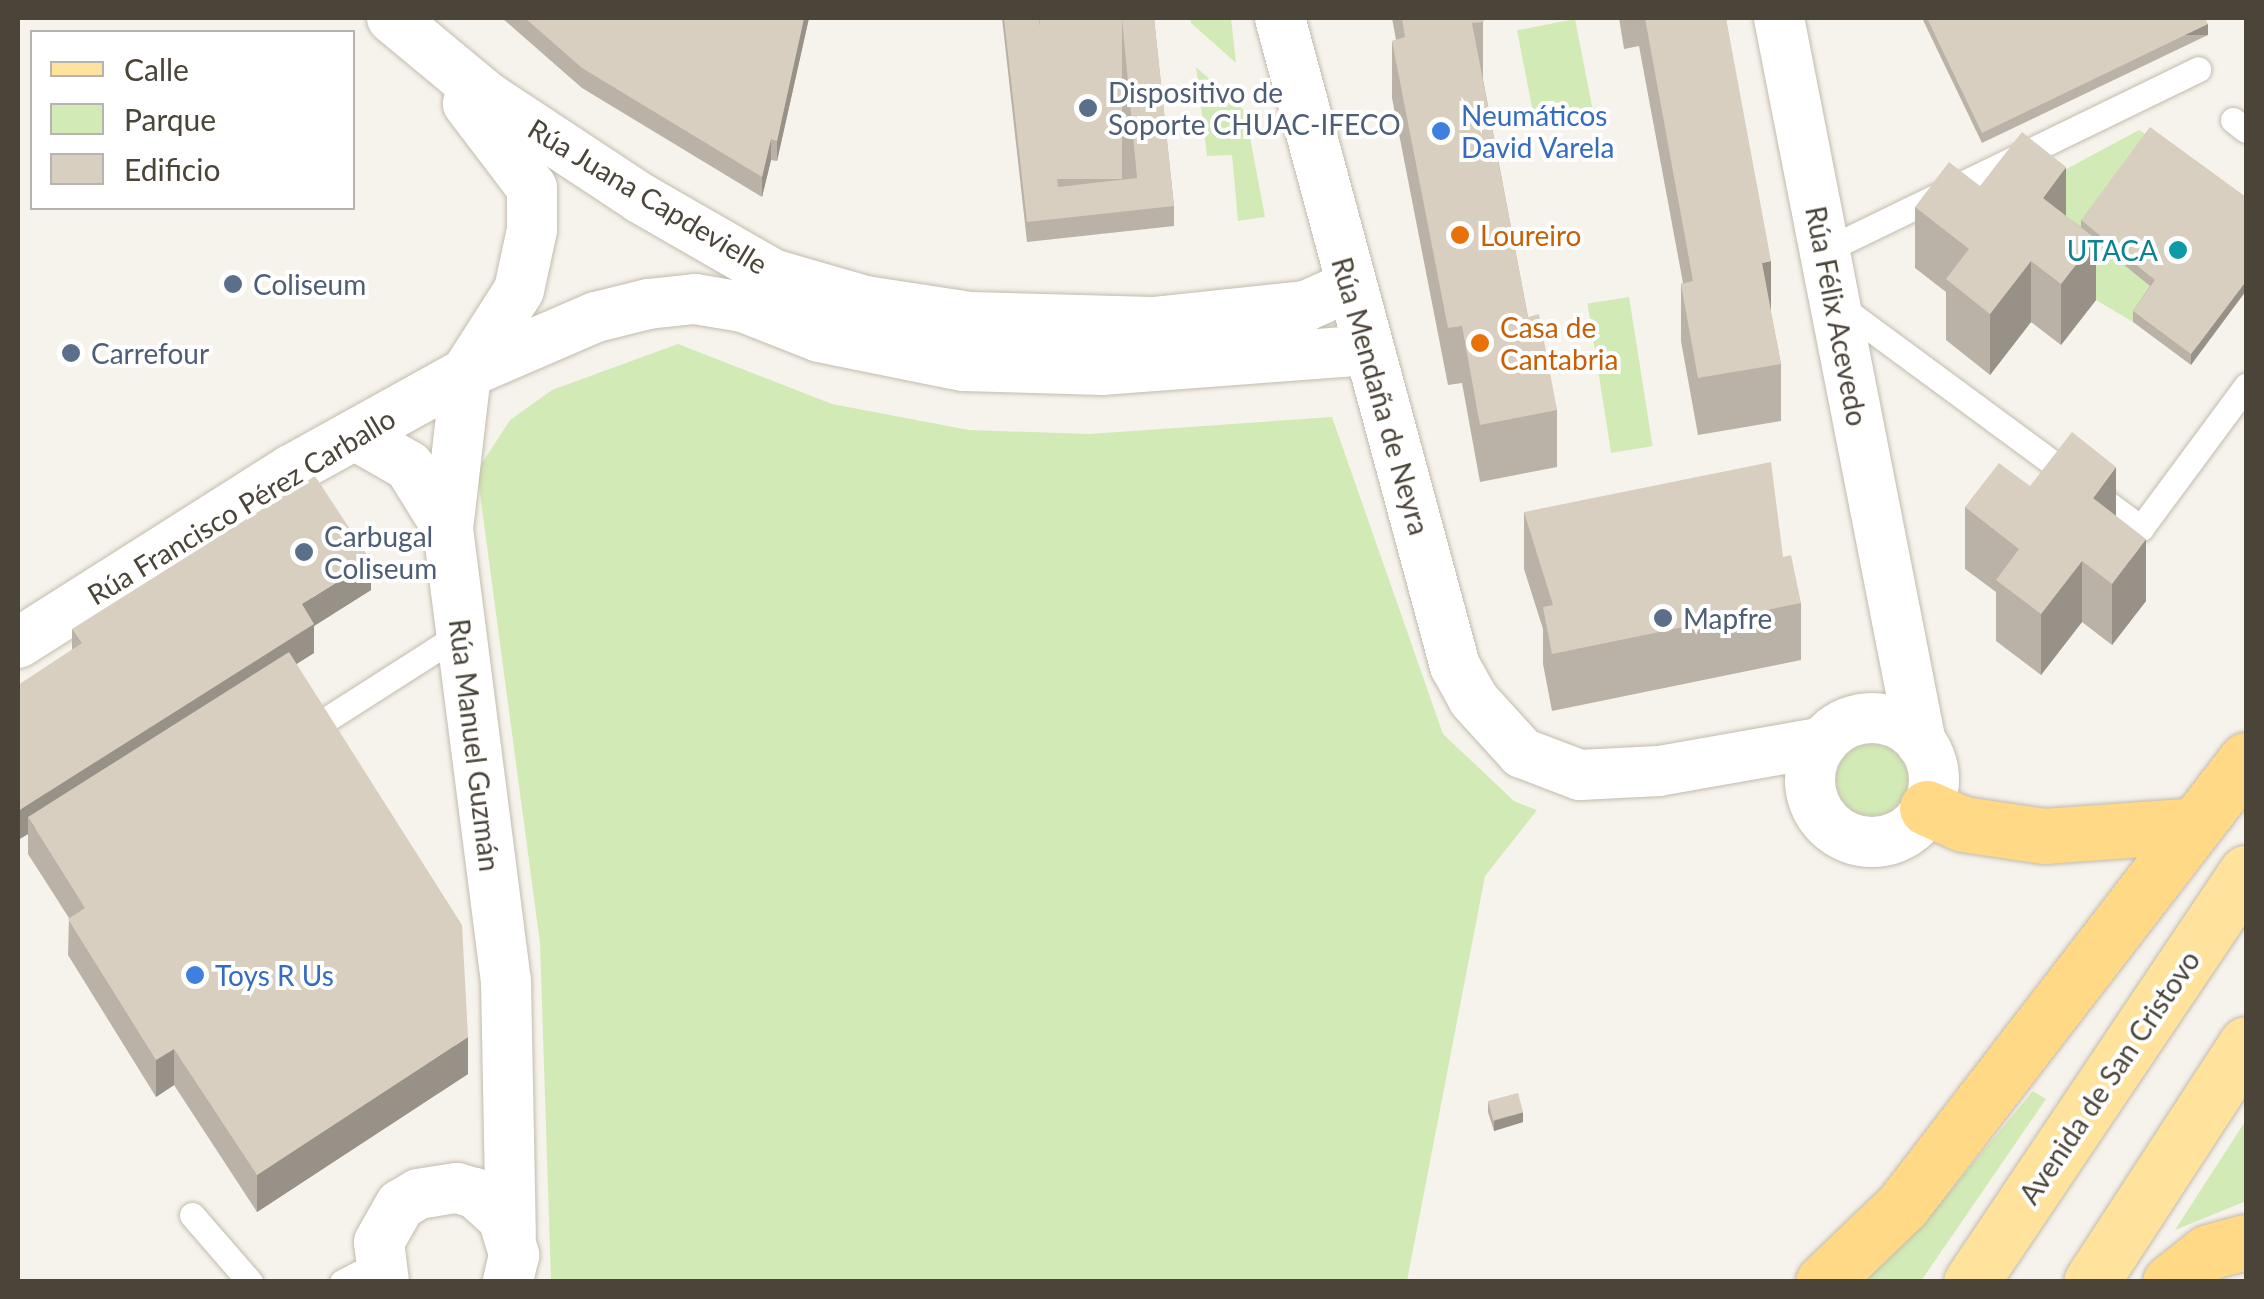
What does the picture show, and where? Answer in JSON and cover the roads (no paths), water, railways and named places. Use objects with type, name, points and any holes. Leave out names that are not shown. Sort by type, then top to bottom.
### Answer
[{"type":"highway","points":[[1823,1282],[1903,1205],[2246,760]]},
{"type":"highway","points":[[1927,808],[1963,824],[2044,836],[2196,825]]},
{"type":"highway","points":[[2170,1282],[2208,1252],[2246,1242]]},
{"type":"main road","name":"Avenida de San Cristovo","points":[[1971,1282],[2246,873]]},
{"type":"main road","points":[[2091,1282],[2246,1044]]},
{"type":"street","name":"Rúa Juana Capdevielle","points":[[390,18],[486,97],[640,198],[772,274],[846,296],[970,317],[1154,322],[1306,306],[1348,287]]},
{"type":"street","name":"Rúa Juana Capdevielle","points":[[390,18],[505,145],[532,188],[532,230],[519,290],[466,372],[448,528]]},
{"type":"street","name":"Rúa Mendaña de Neyra","points":[[1280,18],[1348,287],[1455,666],[1473,700],[1522,753],[1549,768],[1617,776],[1743,754],[1831,749]]},
{"type":"street","points":[[1309,135],[1310,66],[1322,18]]},
{"type":"street","name":"Rúa Félix Acevedo","points":[[1779,18],[1894,614],[1922,743],[1933,775],[1927,808]]},
{"type":"street","name":"Rúa Juana Capdevielle","points":[[466,372],[596,317],[694,299],[744,307],[881,353],[963,366],[1103,370],[1366,350]]},
{"type":"street","name":"Rúa Francisco Pérez Carballo","points":[[18,643],[325,444],[466,372]]},
{"type":"street","name":"Rúa Manuel Guzmán","points":[[325,444],[409,466],[448,528],[506,980],[509,1258]]},
{"type":"street","name":"Rúa Félix Acevedo","points":[[1831,749],[1887,664],[1894,614]]},
{"type":"street","points":[[1922,743],[1894,722],[1831,749],[1823,818],[1853,839],[1888,839],[1927,808]]},
{"type":"street","points":[[368,1275],[400,1206],[437,1188],[476,1153],[510,1098]]},
{"type":"street","name":"Rúa Manuel Guzmán","points":[[437,1188],[474,1193],[503,1218],[509,1258]]},
{"type":"lane","points":[[1824,251],[2198,70]]},
{"type":"lane","points":[[1837,304],[2141,528],[2246,386]]},
{"type":"lane","points":[[314,728],[460,634]]},
{"type":"lane","points":[[192,1215],[250,1282]]},
{"type":"place","name":"Dispositivo de Soporte CHUAC-IFECO","points":[[1088,108]]},
{"type":"place","name":"Neumáticos David Varela","points":[[1441,131]]},
{"type":"place","name":"Loureiro","points":[[1460,235]]},
{"type":"place","name":"UTACA","points":[[2178,250]]},
{"type":"place","name":"Coliseum","points":[[233,284]]},
{"type":"place","name":"Casa de Cantabria","points":[[1480,343]]},
{"type":"place","name":"Carrefour","points":[[71,353]]},
{"type":"place","name":"Carbugal Coliseum","points":[[304,552]]},
{"type":"place","name":"Mapfre","points":[[1663,618]]},
{"type":"place","name":"Toys R Us","points":[[195,975]]}]
